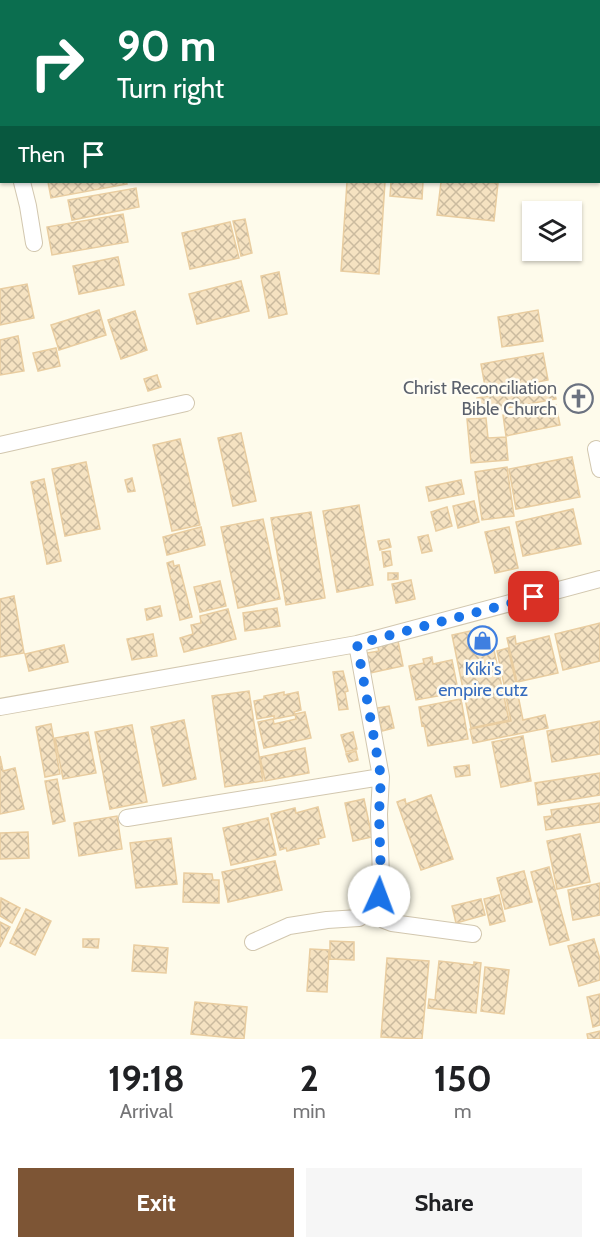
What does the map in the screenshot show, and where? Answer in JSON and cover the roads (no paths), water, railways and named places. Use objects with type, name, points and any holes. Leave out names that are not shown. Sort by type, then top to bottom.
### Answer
[{"type":"street","points":[[21,183],[34,243]]},
{"type":"street","points":[[0,445],[186,403]]},
{"type":"street","points":[[596,449],[600,469]]},
{"type":"street","points":[[0,707],[357,644],[600,579]]},
{"type":"street","points":[[253,942],[289,926],[359,918],[374,909],[379,896],[381,777],[357,644]]},
{"type":"street","points":[[127,818],[381,777]]},
{"type":"street","points":[[374,909],[384,920],[392,923],[473,934]]},
{"type":"place","name":"Christ Reconciliation Bible Church","points":[[578,398]]},
{"type":"place","name":"Kiki's empire cutz","points":[[483,640]]}]
